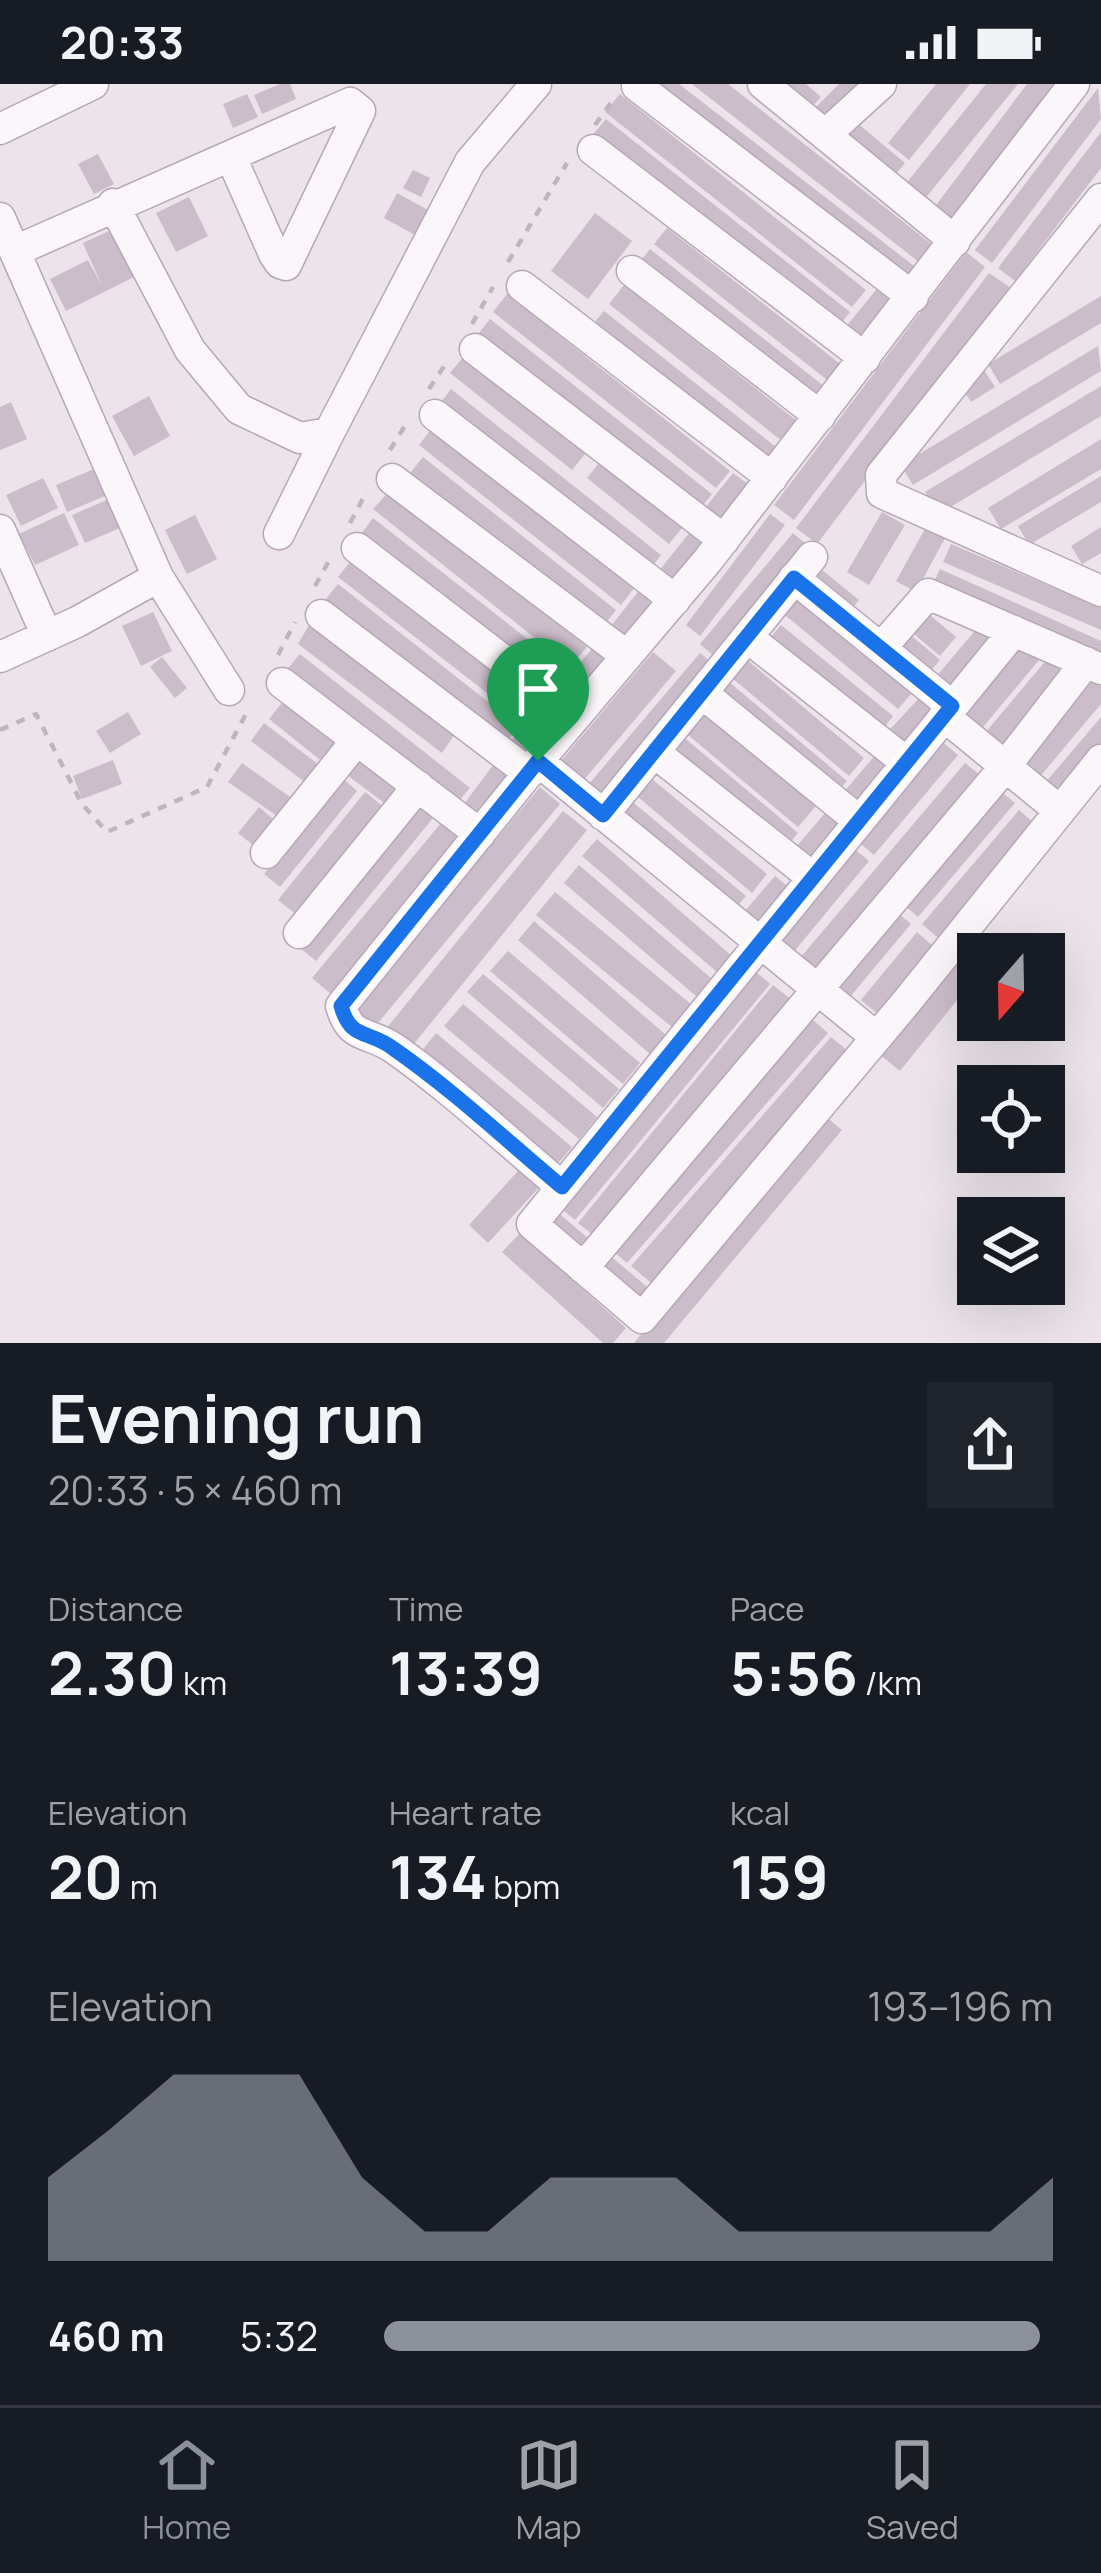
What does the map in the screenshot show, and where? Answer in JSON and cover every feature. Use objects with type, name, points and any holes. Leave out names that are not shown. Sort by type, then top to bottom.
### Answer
[{"type":"street","points":[[0,129],[93,84]]},
{"type":"street","points":[[280,533],[470,163],[536,84]]},
{"type":"street","points":[[763,84],[956,241]]},
{"type":"street","points":[[825,135],[881,84]]},
{"type":"street","points":[[562,1187],[408,1058],[378,1037],[354,1033],[346,1026],[341,1006],[724,540],[1075,84]]},
{"type":"street","points":[[628,88],[913,297]]},
{"type":"street","points":[[15,251],[350,104],[361,111],[286,265],[274,254],[231,157]]},
{"type":"street","points":[[582,149],[865,358]]},
{"type":"street","points":[[1101,199],[881,475],[880,485],[882,493],[915,511],[1101,591]]},
{"type":"street","points":[[113,205],[190,350],[239,409],[300,438],[329,433]]},
{"type":"street","points":[[0,218],[158,577],[239,699]]},
{"type":"street","points":[[632,271],[820,416]]},
{"type":"street","points":[[522,286],[772,478]]},
{"type":"street","points":[[466,343],[724,540]]},
{"type":"street","points":[[421,412],[675,600]]},
{"type":"street","points":[[384,471],[627,656]]},
{"type":"street","points":[[0,530],[47,636]]},
{"type":"street","points":[[344,545],[576,716]]},
{"type":"street","points":[[603,815],[803,568],[1004,768],[1060,812]]},
{"type":"street","points":[[0,657],[158,577]]},
{"type":"street","points":[[583,1268],[1094,665],[928,594],[881,648]]},
{"type":"street","points":[[311,606],[603,815],[877,1037]]},
{"type":"street","points":[[1014,631],[532,1224],[641,1318],[1101,760]]},
{"type":"street","points":[[748,637],[906,762]]},
{"type":"street","points":[[276,676],[480,834]]},
{"type":"street","points":[[702,693],[858,820]]},
{"type":"street","points":[[266,853],[357,740]]},
{"type":"street","points":[[654,752],[812,877]]},
{"type":"street","points":[[299,933],[418,786]]},
{"type":"path","points":[[276,676],[384,471],[582,149],[628,88]]},
{"type":"path","points":[[0,730],[36,714],[82,804],[106,832],[207,787],[239,699]]},
{"type":"building","points":[[290,84],[296,99],[262,114],[254,95]]},
{"type":"building","points":[[644,84],[679,84],[918,269],[905,286]]},
{"type":"building","points":[[692,84],[728,84],[934,246],[920,263]]},
{"type":"building","points":[[771,84],[806,84],[821,97],[804,115]]},
{"type":"building","points":[[839,84],[856,84],[863,91],[823,130],[808,115]]},
{"type":"building","points":[[936,84],[970,84],[909,160],[888,143]]},
{"type":"building","points":[[986,84],[1018,84],[919,206],[900,191]]},
{"type":"building","points":[[1027,84],[1063,84],[951,233],[928,216]]},
{"type":"building","points":[[1098,88],[1101,119],[992,263],[975,250]]},
{"type":"building","points":[[247,94],[258,117],[233,128],[223,104]]},
{"type":"building","points":[[620,94],[866,290],[852,307],[605,112]]},
{"type":"building","points":[[606,119],[850,312],[835,331],[591,137]]},
{"type":"building","points":[[856,122],[905,163],[890,181],[841,140]]},
{"type":"building","points":[[1101,132],[1101,168],[1015,281],[998,268]]},
{"type":"building","points":[[98,154],[114,184],[94,194],[78,164]]},
{"type":"building","points":[[413,170],[430,178],[421,197],[403,188]]},
{"type":"building","points":[[397,193],[439,216],[426,241],[384,218]]},
{"type":"building","points":[[189,197],[208,236],[176,252],[156,213]]},
{"type":"building","points":[[595,213],[632,241],[588,299],[551,271]]},
{"type":"building","points":[[120,226],[142,273],[66,311],[50,279],[88,260],[102,286],[83,243]]},
{"type":"building","points":[[667,228],[844,367],[831,383],[654,244]]},
{"type":"building","points":[[650,249],[825,387],[810,407],[635,268]]},
{"type":"building","points":[[966,252],[985,267],[794,520],[774,505]]},
{"type":"building","points":[[989,273],[1011,288],[817,544],[796,528]]},
{"type":"building","points":[[624,285],[802,425],[787,445],[609,304]]},
{"type":"building","points":[[880,285],[901,302],[861,351],[840,334]]},
{"type":"building","points":[[507,294],[730,471],[716,488],[493,312]]},
{"type":"building","points":[[1101,296],[1101,323],[1000,384],[988,364]]},
{"type":"building","points":[[604,311],[781,451],[766,470],[589,329]]},
{"type":"building","points":[[490,319],[712,494],[697,513],[475,338]]},
{"type":"building","points":[[1098,346],[1101,371],[913,485],[901,465]]},
{"type":"building","points":[[464,356],[586,453],[572,470],[450,373]]},
{"type":"building","points":[[984,370],[995,387],[971,402],[960,385]]},
{"type":"building","points":[[1101,386],[1101,416],[939,514],[925,492]]},
{"type":"building","points":[[451,389],[661,555],[648,572],[438,406]]},
{"type":"building","points":[[149,396],[170,436],[134,456],[112,416]]},
{"type":"building","points":[[11,402],[27,439],[0,450],[0,407]]},
{"type":"building","points":[[433,427],[635,587],[621,605],[419,445]]},
{"type":"building","points":[[1101,439],[1101,469],[1001,529],[988,508]]},
{"type":"building","points":[[423,457],[616,610],[601,629],[407,477]]},
{"type":"building","points":[[599,463],[682,528],[669,544],[587,478]]},
{"type":"building","points":[[101,466],[112,493],[67,512],[56,485]]},
{"type":"building","points":[[733,473],[752,487],[715,532],[697,518]]},
{"type":"building","points":[[1101,476],[1101,502],[1029,545],[1018,526]]},
{"type":"building","points":[[43,478],[58,508],[21,526],[6,495]]},
{"type":"building","points":[[390,490],[587,647],[570,666],[373,509]]},
{"type":"building","points":[[116,496],[129,524],[85,543],[72,515]]},
{"type":"building","points":[[882,512],[905,525],[869,585],[847,572]]},
{"type":"building","points":[[64,513],[79,545],[35,565],[19,534]]},
{"type":"building","points":[[770,514],[785,525],[700,636],[686,625]]},
{"type":"building","points":[[195,515],[217,559],[187,574],[165,530]]},
{"type":"building","points":[[373,518],[567,670],[552,689],[358,538]]},
{"type":"building","points":[[926,527],[945,538],[916,592],[896,581]]},
{"type":"building","points":[[1101,527],[1101,553],[1082,564],[1071,546]]},
{"type":"building","points":[[690,532],[708,545],[672,590],[654,577]]},
{"type":"building","points":[[793,533],[814,551],[721,662],[700,644]]},
{"type":"building","points":[[951,544],[1101,608],[1101,630],[943,562]]},
{"type":"building","points":[[350,562],[535,705],[523,721],[338,577]]},
{"type":"building","points":[[816,565],[859,600],[846,616],[803,581]]},
{"type":"building","points":[[940,569],[1101,641],[1101,667],[930,591]]},
{"type":"building","points":[[338,584],[519,726],[503,747],[321,605]]},
{"type":"building","points":[[641,588],[660,604],[623,650],[604,635]]},
{"type":"building","points":[[794,593],[912,693],[898,709],[779,610]]},
{"type":"building","points":[[925,611],[956,637],[940,656],[909,630]]},
{"type":"building","points":[[153,612],[172,651],[141,666],[122,626]]},
{"type":"building","points":[[312,620],[459,728],[442,753],[298,644]]},
{"type":"building","points":[[781,625],[893,716],[879,734],[766,643]]},
{"type":"building","points":[[978,627],[996,642],[948,699],[930,684]]},
{"type":"building","points":[[907,632],[940,660],[923,680],[890,652]]},
{"type":"building","points":[[595,645],[613,660],[573,710],[554,695]]},
{"type":"building","points":[[1023,645],[1040,659],[978,733],[961,719]]},
{"type":"building","points":[[653,652],[676,671],[578,787],[555,768]]},
{"type":"building","points":[[700,653],[718,668],[601,806],[583,791]]},
{"type":"building","points":[[300,654],[470,788],[454,807],[284,673]]},
{"type":"building","points":[[162,657],[187,688],[175,698],[150,667]]},
{"type":"building","points":[[1048,658],[1071,677],[1002,759],[979,740]]},
{"type":"building","points":[[747,660],[864,758],[849,776],[732,678]]},
{"type":"building","points":[[1092,676],[1101,683],[1101,704],[1032,786],[1013,770]]},
{"type":"building","points":[[729,682],[847,781],[833,797],[715,699]]},
{"type":"building","points":[[920,697],[938,714],[901,754],[883,737]]},
{"type":"building","points":[[285,699],[345,747],[329,767],[269,719]]},
{"type":"building","points":[[544,699],[565,715],[525,765],[505,749]]},
{"type":"building","points":[[699,708],[816,806],[798,827],[681,729]]},
{"type":"building","points":[[128,712],[141,734],[110,753],[96,731]]},
{"type":"building","points":[[1101,717],[1101,753],[1057,805],[1039,790]]},
{"type":"building","points":[[264,723],[323,768],[310,786],[251,741]]},
{"type":"building","points":[[681,735],[798,833],[784,850],[666,752]]},
{"type":"building","points":[[941,741],[958,755],[874,855],[856,840]]},
{"type":"building","points":[[878,752],[893,764],[857,807],[842,794]]},
{"type":"building","points":[[355,755],[408,793],[395,811],[343,772]]},
{"type":"building","points":[[113,760],[122,784],[82,799],[73,776]]},
{"type":"building","points":[[242,763],[300,804],[287,823],[228,782]]},
{"type":"building","points":[[965,763],[985,779],[815,981],[795,964]]},
{"type":"building","points":[[494,764],[514,779],[477,826],[458,812]]},
{"type":"building","points":[[647,775],[767,874],[752,893],[632,792]]},
{"type":"building","points":[[341,777],[357,791],[280,887],[264,874]]},
{"type":"building","points":[[540,787],[560,804],[373,1029],[352,1012]]},
{"type":"building","points":[[999,790],[1015,803],[918,917],[903,904]]},
{"type":"building","points":[[365,792],[385,808],[298,916],[278,900]]},
{"type":"building","points":[[629,799],[746,896],[731,914],[614,816]]},
{"type":"building","points":[[416,803],[433,818],[316,961],[299,947]]},
{"type":"building","points":[[259,807],[279,824],[258,849],[238,833]]},
{"type":"building","points":[[1019,810],[1041,829],[944,943],[922,924]]},
{"type":"building","points":[[563,811],[587,830],[409,1050],[385,1030]]},
{"type":"building","points":[[825,813],[842,827],[808,867],[791,853]]},
{"type":"building","points":[[441,823],[462,840],[332,995],[312,978]]},
{"type":"building","points":[[597,839],[732,956],[718,973],[582,856]]},
{"type":"building","points":[[851,846],[869,861],[787,960],[768,945]]},
{"type":"building","points":[[579,865],[712,979],[697,997],[564,883]]},
{"type":"building","points":[[775,876],[792,890],[756,934],[738,919]]},
{"type":"building","points":[[555,892],[692,1005],[673,1028],[536,915]]},
{"type":"building","points":[[893,909],[911,924],[844,1004],[826,989]]},
{"type":"building","points":[[534,921],[666,1035],[650,1054],[518,940]]},
{"type":"building","points":[[917,932],[935,948],[879,1015],[861,1000]]},
{"type":"building","points":[[508,951],[640,1063],[623,1084],[490,971]]},
{"type":"building","points":[[957,956],[957,1000],[900,1071],[878,1053]]},
{"type":"building","points":[[748,965],[770,984],[575,1220],[552,1201]]},
{"type":"building","points":[[483,974],[619,1089],[603,1108],[467,992]]},
{"type":"building","points":[[773,985],[793,1001],[598,1239],[578,1223]]},
{"type":"building","points":[[463,1004],[597,1117],[579,1139],[444,1026]]},
{"type":"building","points":[[806,1014],[828,1033],[627,1263],[605,1244]]},
{"type":"building","points":[[436,1033],[572,1147],[555,1167],[420,1053]]},
{"type":"building","points":[[831,1037],[855,1057],[655,1286],[631,1266]]},
{"type":"building","points":[[824,1115],[842,1130],[664,1343],[634,1343]]},
{"type":"building","points":[[526,1162],[546,1180],[488,1243],[469,1225]]},
{"type":"building","points":[[549,1205],[596,1245],[582,1261],[536,1220]]},
{"type":"building","points":[[520,1233],[626,1328],[613,1343],[603,1343],[502,1252]]},
{"type":"building","points":[[608,1254],[652,1291],[638,1308],[593,1271]]},
{"type":"route","points":[[794,578],[952,706],[562,1187],[408,1058],[378,1037],[354,1033],[346,1026],[341,1006],[538,761],[603,815],[794,578]]}]
